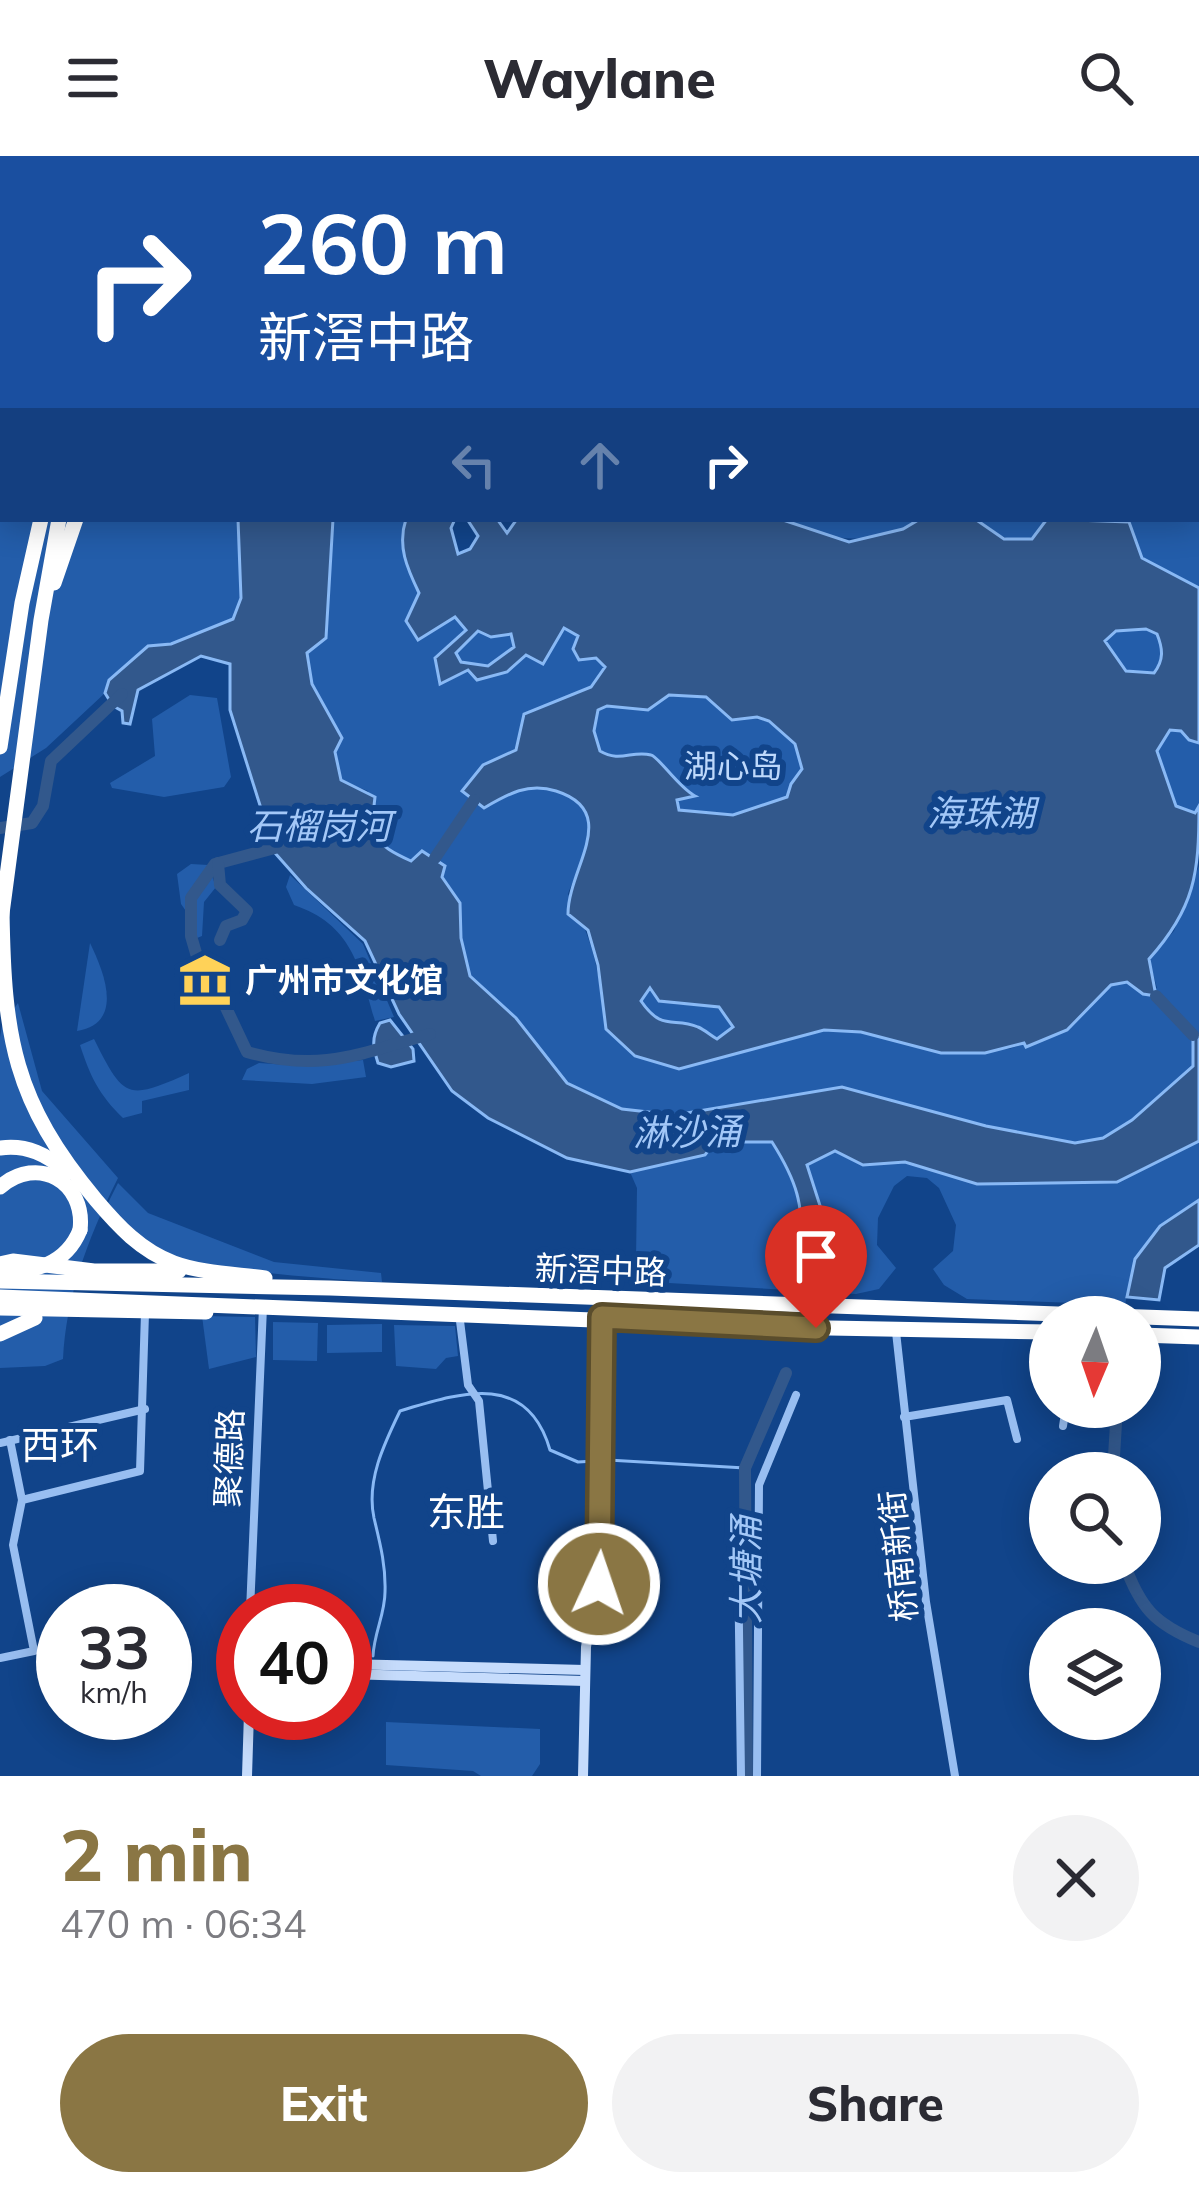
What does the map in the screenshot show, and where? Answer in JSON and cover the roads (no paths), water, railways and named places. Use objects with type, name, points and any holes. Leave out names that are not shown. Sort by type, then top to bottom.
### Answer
[{"type":"highway","points":[[0,747],[22,602],[40,522]]},
{"type":"highway","points":[[0,930],[58,522]]},
{"type":"highway","points":[[41,620],[75,522]]},
{"type":"highway","points":[[2,911],[7,1024],[19,1074],[42,1127],[80,1181],[132,1239],[177,1264],[330,1288]]},
{"type":"highway","points":[[0,1148],[21,1147],[45,1155],[80,1181]]},
{"type":"highway","points":[[0,1187],[32,1172],[56,1176],[80,1202],[80,1230],[68,1253],[59,1260],[0,1277]]},
{"type":"highway","points":[[0,1264],[248,1275]]},
{"type":"highway","name":"新滘中路","points":[[0,1277],[84,1291],[262,1307],[1029,1332]]},
{"type":"highway","name":"新滘中路","points":[[0,1297],[84,1291],[330,1288],[1029,1313]]},
{"type":"highway","points":[[0,1308],[145,1313],[262,1307]]},
{"type":"highway","points":[[0,1334],[33,1318],[100,1312]]},
{"type":"highway","name":"新滘中路","points":[[1161,1317],[1199,1318]]},
{"type":"highway","points":[[1161,1336],[1199,1337]]},
{"type":"street","name":"聚德路","points":[[251,1584],[262,1307]]},
{"type":"street","points":[[459,1312],[493,1541]]},
{"type":"street","points":[[22,1500],[140,1471],[145,1313]]},
{"type":"street","points":[[583,1776],[585,1676],[602,1552],[602,1317]]},
{"type":"street","name":"桥南新街","points":[[896,1329],[927,1609],[955,1776]]},
{"type":"street","points":[[757,1776],[759,1485],[796,1395]]},
{"type":"street","points":[[904,1417],[1006,1400],[1017,1439]]},
{"type":"street","points":[[0,1658],[34,1651],[13,1545],[22,1500],[5,1442],[145,1408]]},
{"type":"street","points":[[738,1558],[741,1776]]},
{"type":"street","points":[[372,1665],[585,1676]]},
{"type":"street","points":[[372,1675],[539,1680],[585,1676]]},
{"type":"street","points":[[248,1776],[249,1740]]},
{"type":"water","name":"石榴岗河","points":[[238,522],[333,522],[326,638],[307,653],[312,684],[342,738],[335,752],[341,780],[375,797],[374,830],[382,844],[411,861],[422,851],[445,866],[442,877],[460,903],[461,938],[470,976],[516,1018],[567,1083],[622,1109],[675,1115],[842,1087],[986,1126],[1075,1143],[1103,1138],[1132,1120],[1193,1066],[1193,1035],[1199,1036],[1199,1141],[1117,1182],[977,1184],[905,1162],[863,1165],[835,1151],[807,1165],[824,1218],[828,1250],[803,1250],[797,1194],[772,1142],[715,1142],[705,1155],[630,1172],[567,1158],[488,1118],[452,1091],[399,1014],[365,941],[275,853],[230,710],[230,664],[201,656],[138,690],[130,724],[123,723],[122,711],[105,693],[109,680],[148,646],[171,644],[233,619],[241,598]]},
{"type":"water","name":"海珠湖","points":[[406,522],[454,522],[458,554],[470,549],[478,536],[469,522],[499,522],[507,533],[515,522],[789,522],[849,542],[915,522],[979,522],[1004,539],[1032,539],[1045,522],[1129,522],[1142,558],[1199,588],[1199,743],[1170,730],[1157,751],[1176,806],[1195,813],[1199,806],[1198,851],[1185,906],[1149,959],[1156,996],[1143,994],[1127,982],[1111,985],[1067,1030],[1026,1047],[1024,1043],[985,1053],[941,1053],[861,1032],[824,1030],[679,1069],[635,1056],[606,1029],[588,930],[568,914],[587,843],[586,813],[575,800],[546,789],[518,791],[484,808],[462,791],[483,765],[516,750],[524,714],[591,687],[605,667],[596,658],[579,660],[573,649],[578,636],[564,628],[543,664],[526,655],[507,672],[477,680],[468,670],[440,684],[435,658],[466,630],[455,617],[418,640],[406,621],[419,593],[403,538]],"holes":[[[1146,629],[1157,634],[1160,664],[1154,673],[1126,671],[1105,641],[1116,631]],[[478,631],[491,637],[511,634],[514,647],[488,666],[461,662],[456,653]],[[669,695],[706,697],[732,720],[757,717],[769,721],[795,744],[802,769],[787,797],[733,815],[679,810],[677,800],[695,796],[654,757],[600,751],[594,731],[598,710],[607,706],[648,710]],[[650,988],[659,1001],[719,1007],[733,1027],[717,1039],[690,1024],[662,1020],[641,1001]]]},
{"type":"water","points":[[390,1020],[413,1049],[414,1061],[391,1067],[378,1063],[375,1033],[380,1023]]},
{"type":"water","points":[[1199,1200],[1199,1245],[1165,1268],[1160,1296],[1127,1296],[1135,1259],[1160,1226]]},
{"type":"waterway","points":[[0,828],[32,823],[43,806],[51,761],[122,694]]},
{"type":"waterway","points":[[435,858],[474,800]]},
{"type":"waterway","points":[[286,845],[215,864],[191,898],[191,936],[198,960],[247,1052],[318,1061],[430,1034]]},
{"type":"waterway","points":[[218,863],[220,885],[247,911],[242,920],[226,926],[220,940]]},
{"type":"waterway","points":[[1156,996],[1193,1035]]},
{"type":"waterway","name":"大塘涌","points":[[806,1295],[811,1236]]},
{"type":"waterway","name":"大塘涌","points":[[747,1776],[745,1468],[786,1373]]},
{"type":"waterway","points":[[373,1656],[385,1582],[372,1490],[400,1411],[468,1394],[508,1398],[525,1408],[539,1425],[550,1450],[578,1462],[595,1461]]},
{"type":"waterway","points":[[1114,1452],[1116,1428]]},
{"type":"waterway","points":[[608,1460],[745,1468]]},
{"type":"waterway","points":[[1133,1584],[1151,1612],[1199,1642]]},
{"type":"place","name":"广州市文化馆","points":[[205,980]]},
{"type":"district","name":"西环","points":[[60,1445]]},
{"type":"district","name":"东胜","points":[[466,1512]]},
{"type":"park label","name":"湖心岛","points":[[733,766]]},
{"type":"water label","name":"淋沙涌","points":[[687,1132]]}]
